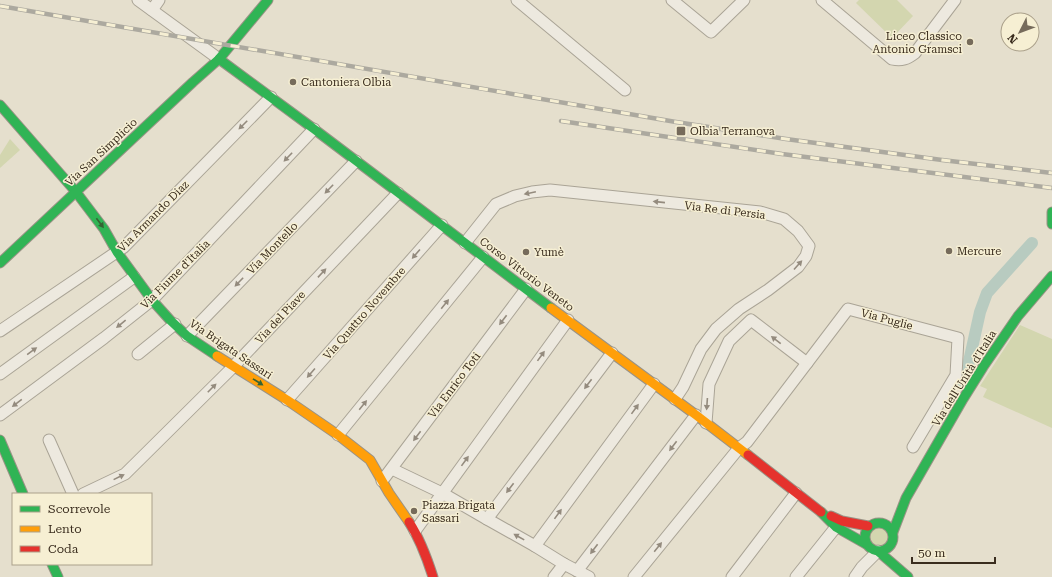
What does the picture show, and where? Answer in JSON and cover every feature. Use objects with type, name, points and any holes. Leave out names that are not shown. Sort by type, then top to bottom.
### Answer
[{"type":"main road","name":"Via San Simplicio","points":[[0,263],[219,59],[268,0]]},
{"type":"main road","name":"Corso Vittorio Veneto","points":[[219,59],[675,399],[820,511],[836,527],[872,549],[878,551]]},
{"type":"main road","name":"Via Brigata Sassari","points":[[0,105],[76,192],[104,229],[134,277],[152,300],[175,324],[188,336],[287,400],[370,460],[382,481]]},
{"type":"main road","points":[[1052,212],[1052,224]]},
{"type":"main road","name":"Via dell'Unità d'Italia","points":[[892,542],[893,532],[906,498],[983,366],[1018,316],[1052,276]]},
{"type":"main road","points":[[0,440],[22,493]]},
{"type":"main road","points":[[382,481],[415,531],[434,577]]},
{"type":"main road","name":"Via dell'Unità d'Italia","points":[[884,517],[906,498]]},
{"type":"main road","name":"Corso Vittorio Veneto","points":[[820,511],[842,521],[868,526]]},
{"type":"main road","points":[[866,544],[864,535],[868,526],[884,517]]},
{"type":"main road","points":[[884,517],[883,523],[891,528],[893,532]]},
{"type":"main road","points":[[878,551],[883,551],[892,542],[909,577]]},
{"type":"main road","points":[[878,551],[909,577]]},
{"type":"main road","points":[[52,565],[58,577]]},
{"type":"street","points":[[138,0],[219,59]]},
{"type":"street","points":[[152,10],[159,0]]},
{"type":"street","points":[[517,0],[625,90]]},
{"type":"street","points":[[672,0],[711,32],[744,0]]},
{"type":"street","points":[[822,0],[892,59],[901,60],[909,58],[915,53],[955,0]]},
{"type":"street","name":"Via Armando Diaz","points":[[0,331],[124,247],[271,97]]},
{"type":"street","name":"Via Fiume d'Italia","points":[[0,416],[152,300],[314,129]]},
{"type":"street","name":"Via Montello","points":[[188,336],[356,161]]},
{"type":"street","name":"Via Re di Persia","points":[[465,243],[496,204],[515,196],[550,190],[760,212],[784,219],[798,231],[809,246],[806,256],[798,267],[768,290],[739,309],[716,329],[701,349],[683,387],[675,399]]},
{"type":"street","name":"Via del Piave","points":[[85,493],[125,474],[233,366],[398,193]]},
{"type":"street","name":"Via Quattro Novembre","points":[[287,400],[442,225]]},
{"type":"street","points":[[338,436],[483,257]]},
{"type":"street","points":[[0,374],[134,277]]},
{"type":"street","name":"Via Enrico Toti","points":[[382,481],[526,289]]},
{"type":"street","name":"Via Puglie","points":[[634,577],[739,448],[747,442],[848,309],[958,338],[956,375],[913,447]]},
{"type":"street","points":[[415,531],[568,320]]},
{"type":"street","points":[[706,423],[709,384],[729,342],[750,320],[807,363]]},
{"type":"street","points":[[138,354],[175,324]]},
{"type":"street","points":[[487,519],[612,353]]},
{"type":"street","points":[[535,546],[654,384]]},
{"type":"street","points":[[577,571],[696,415]]},
{"type":"street","points":[[49,440],[73,493]]},
{"type":"street","points":[[392,469],[442,493],[589,577]]},
{"type":"street","points":[[732,577],[796,493]]},
{"type":"street","points":[[796,577],[836,527]]},
{"type":"street","points":[[862,567],[866,544]]},
{"type":"street","points":[[855,577],[862,567],[878,551]]},
{"type":"street","points":[[554,577],[564,564]]},
{"type":"green space","points":[[859,0],[897,0],[913,16],[892,38],[856,3]]},
{"type":"green space","points":[[10,139],[20,150],[0,168],[0,155]]},
{"type":"green space","points":[[1020,325],[1052,339],[1052,428],[983,397],[987,389],[980,386]]},
{"type":"green space","points":[[879,528],[883,529],[887,533],[887,541],[883,545],[879,546],[875,545],[871,541],[870,537],[871,533],[875,529]]},
{"type":"waterway","points":[[964,384],[980,312],[987,293],[1032,243]]},
{"type":"railway","points":[[0,6],[676,122],[786,139],[1052,173]]},
{"type":"railway","points":[[561,121],[782,154],[1052,188]]},
{"type":"traffic: fast","points":[[0,263],[219,59],[268,0]]},
{"type":"traffic: fast","points":[[219,59],[551,308]]},
{"type":"traffic: fast","points":[[0,105],[76,192],[104,229],[117,252],[152,300],[187,336],[217,356]]},
{"type":"traffic: fast","points":[[1052,212],[1052,224]]},
{"type":"traffic: fast","points":[[893,532],[906,498],[963,399],[1018,316],[1052,276]]},
{"type":"traffic: fast","points":[[0,440],[23,493]]},
{"type":"traffic: fast","points":[[821,512],[836,527],[866,544]]},
{"type":"traffic: fast","points":[[879,523],[885,524],[889,527],[892,531],[893,537],[892,543],[889,547],[885,550],[879,551],[873,550],[869,547],[866,543],[865,537],[866,531],[869,527],[873,524],[879,523]]},
{"type":"traffic: fast","points":[[878,551],[908,577]]},
{"type":"traffic: fast","points":[[52,565],[58,577]]},
{"type":"traffic: slow","points":[[551,308],[748,455]]},
{"type":"traffic: slow","points":[[217,356],[287,400],[338,435],[370,460],[389,493],[409,522]]},
{"type":"traffic: jam","points":[[748,455],[821,512]]},
{"type":"traffic: jam","points":[[831,516],[842,521],[868,526]]},
{"type":"traffic: jam","points":[[409,522],[417,535],[433,577]]},
{"type":"place","name":"Liceo Classico Antonio Gramsci","points":[[970,42]]},
{"type":"place","name":"Cantoniera Olbia","points":[[293,82]]},
{"type":"place","name":"Olbia Terranova","points":[[681,131]]},
{"type":"place","name":"Mercure","points":[[949,251]]},
{"type":"place","name":"Yumè","points":[[526,252]]},
{"type":"place","name":"Piazza Brigata Sassari","points":[[414,511]]}]
